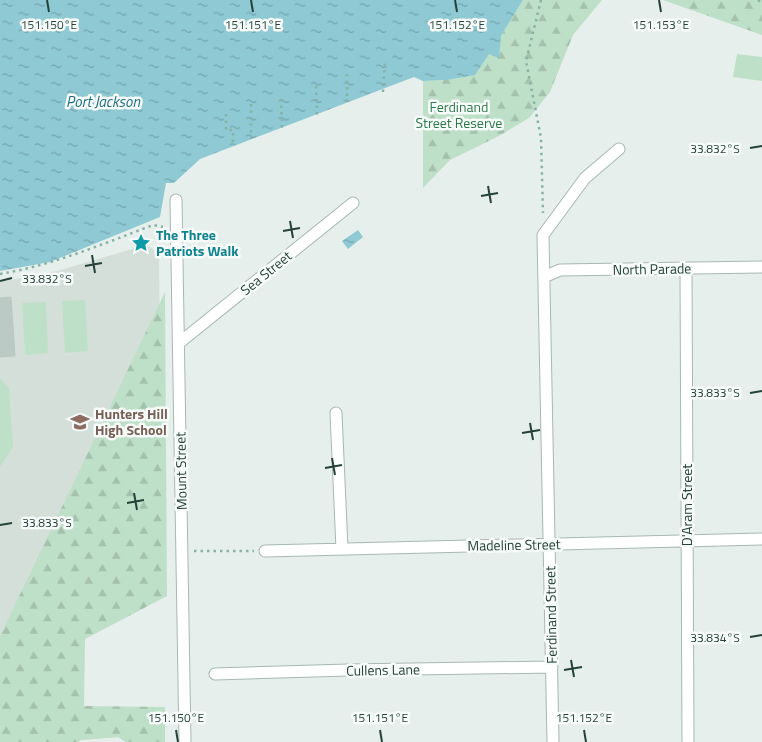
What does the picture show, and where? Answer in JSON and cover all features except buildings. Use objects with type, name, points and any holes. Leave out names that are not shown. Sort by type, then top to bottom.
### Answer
[{"type":"street","name":"Ferdinand Street","points":[[553,742],[543,235],[585,178],[619,149]]},
{"type":"street","name":"Mount Street","points":[[176,200],[185,742]]},
{"type":"street","name":"Sea Street","points":[[179,343],[353,203]]},
{"type":"street","name":"North Parade","points":[[544,277],[560,270],[762,267]]},
{"type":"street","name":"D'Aram Street","points":[[686,269],[688,742]]},
{"type":"street","points":[[336,413],[342,549]]},
{"type":"street","name":"Madeline Street","points":[[265,551],[762,539]]},
{"type":"street","name":"Cullens Lane","points":[[215,674],[552,667]]},
{"type":"path","points":[[540,0],[526,61],[541,138],[543,214]]},
{"type":"path","points":[[758,0],[762,3]]},
{"type":"path","points":[[383,92],[385,60]]},
{"type":"path","points":[[347,74],[348,102]]},
{"type":"path","points":[[316,86],[316,115]]},
{"type":"path","points":[[281,99],[282,128]]},
{"type":"path","points":[[251,104],[251,139]]},
{"type":"path","points":[[226,114],[226,130],[233,130],[233,146]]},
{"type":"path","points":[[0,274],[50,263],[153,225],[177,230]]},
{"type":"path","points":[[182,551],[265,551]]},
{"type":"shaded area","name":"Hunters Hill High School","points":[[146,245],[159,252],[162,568],[50,563],[33,733],[120,712],[126,742],[118,737],[81,740],[78,742],[0,742],[0,282],[57,271]]},
{"type":"green space","name":"Ferdinand Street Reserve","points":[[523,0],[602,0],[573,35],[550,92],[529,118],[499,136],[450,160],[423,188],[423,81],[446,80],[501,36]]},
{"type":"green space","points":[[663,0],[762,0],[762,35]]},
{"type":"green space","points":[[737,54],[762,57],[762,81],[733,77]]},
{"type":"green space","points":[[165,292],[167,596],[85,639],[84,706],[165,707],[165,742],[126,742],[118,737],[81,740],[78,742],[0,742],[0,636]]},
{"type":"green space","points":[[85,300],[88,351],[65,353],[62,301]]},
{"type":"green space","points":[[46,302],[48,353],[25,355],[22,303]]},
{"type":"green space","points":[[0,378],[9,388],[13,447],[0,467]]},
{"type":"water","name":"Port Jackson","points":[[0,0],[523,0],[501,36],[499,58],[489,54],[475,75],[446,80],[423,81],[414,77],[200,159],[174,183],[166,183],[160,217],[50,262],[0,271]]},
{"type":"water","points":[[358,230],[363,237],[348,249],[342,241]]},
{"type":"place","name":"The Three Patriots Walk","points":[[141,243]]},
{"type":"place","name":"Hunters Hill High School","points":[[80,422]]}]
